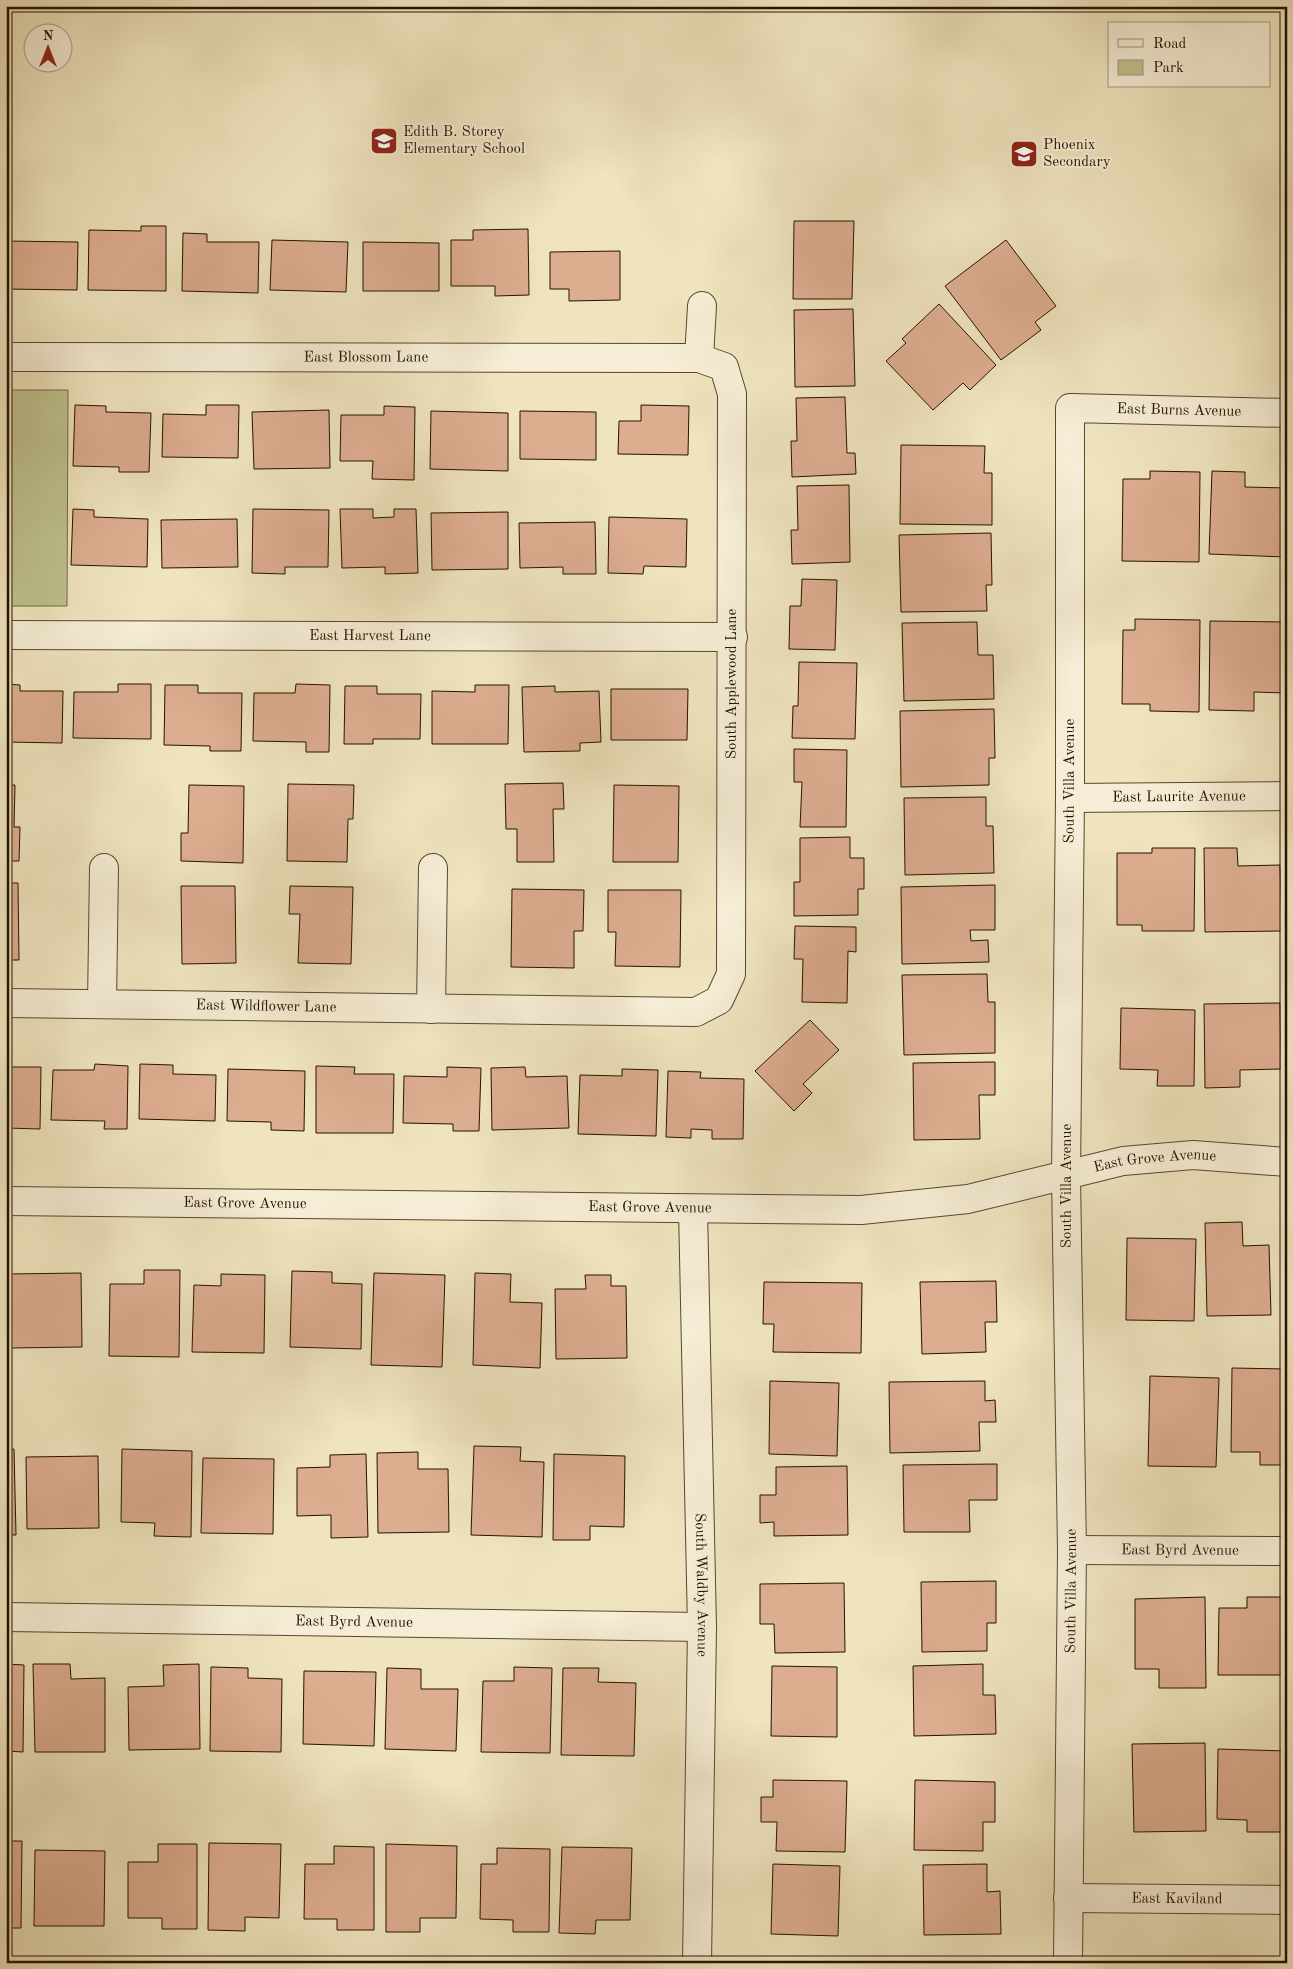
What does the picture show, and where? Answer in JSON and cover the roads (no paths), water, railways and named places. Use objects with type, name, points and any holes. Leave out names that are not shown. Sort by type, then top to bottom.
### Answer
[{"type":"street","points":[[699,358],[702,306]]},
{"type":"street","name":"East Blossom Lane","points":[[6,357],[699,358],[724,367]]},
{"type":"street","name":"South Applewood Lane","points":[[719,1000],[731,974],[732,394],[724,367]]},
{"type":"street","name":"East Burns Avenue","points":[[1070,408],[1287,413]]},
{"type":"street","name":"South Villa Avenue","points":[[1068,1963],[1072,1550],[1066,1176],[1070,798],[1070,408]]},
{"type":"street","name":"East Harvest Lane","points":[[6,635],[733,637]]},
{"type":"street","name":"East Laurite Avenue","points":[[1070,798],[1287,796]]},
{"type":"street","points":[[102,1004],[104,868]]},
{"type":"street","points":[[431,1009],[433,868]]},
{"type":"street","name":"East Wildflower Lane","points":[[6,1003],[696,1012],[719,1000]]},
{"type":"street","name":"East Grove Avenue","points":[[6,1201],[861,1210],[968,1199],[1066,1176],[1123,1160],[1193,1155],[1287,1162]]},
{"type":"street","name":"South Waldby Avenue","points":[[693,1208],[702,1627],[697,1963]]},
{"type":"street","name":"East Byrd Avenue","points":[[1072,1550],[1287,1551]]},
{"type":"street","name":"East Byrd Avenue","points":[[6,1617],[702,1627]]},
{"type":"street","name":"East Kaviland","points":[[1068,1898],[1287,1900]]},
{"type":"place","name":"Edith B. Storey Elementary School","points":[[384,141]]},
{"type":"place","name":"Phoenix Secondary","points":[[1024,154]]}]
